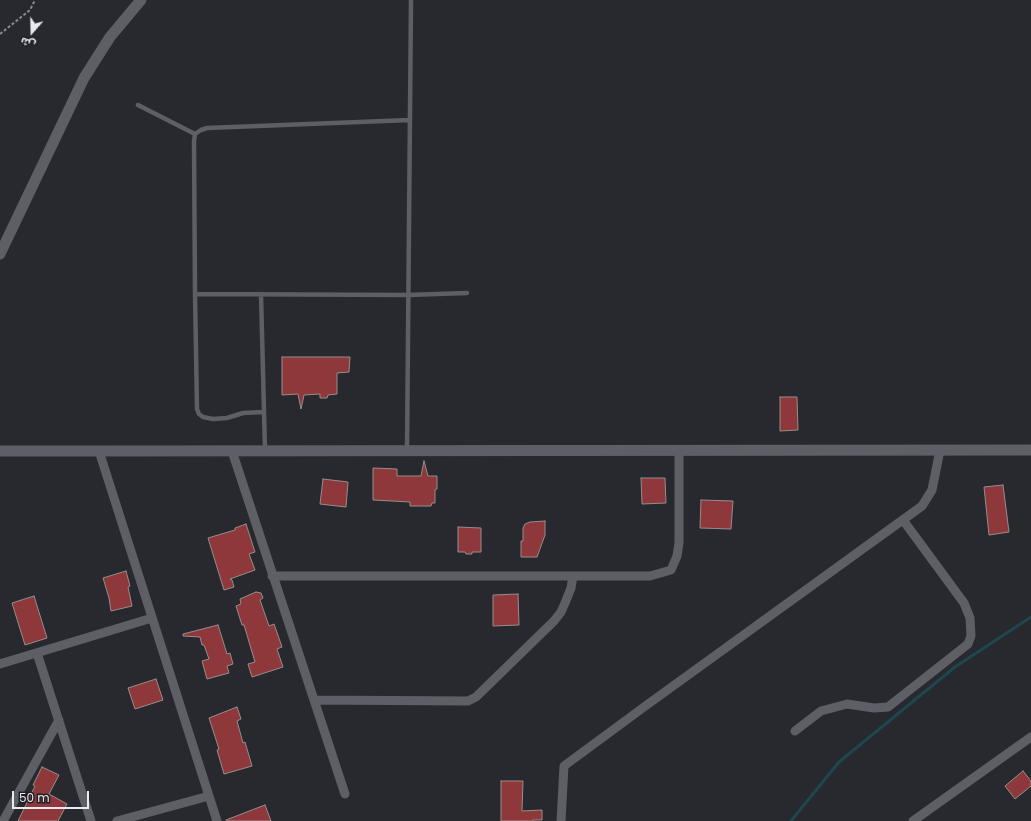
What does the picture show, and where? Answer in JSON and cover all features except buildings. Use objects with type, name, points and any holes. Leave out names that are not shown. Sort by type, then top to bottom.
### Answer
[{"type":"street","points":[[0,254],[84,78],[110,37],[141,0]]},
{"type":"street","points":[[272,576],[650,576],[671,570],[677,556],[678,543],[679,450]]},
{"type":"street","points":[[561,821],[564,766],[922,506],[932,490],[940,450]]},
{"type":"street","points":[[0,451],[1031,450]]},
{"type":"street","points":[[99,451],[217,821]]},
{"type":"street","points":[[232,451],[345,794]]},
{"type":"street","points":[[795,731],[821,711],[847,704],[874,708],[888,707],[968,644],[971,636],[970,618],[964,602],[903,520]]},
{"type":"street","points":[[314,700],[468,701],[476,697],[554,621],[561,612],[572,588],[573,576]]},
{"type":"street","points":[[0,664],[152,618]]},
{"type":"street","points":[[38,653],[91,821]]},
{"type":"street","points":[[3,821],[59,720]]},
{"type":"street","points":[[913,821],[1031,737]]},
{"type":"street","points":[[117,821],[209,796]]},
{"type":"lane","points":[[407,451],[411,0]]},
{"type":"lane","points":[[138,105],[195,134]]},
{"type":"lane","points":[[263,412],[243,413],[218,419],[203,417],[199,414],[197,409],[195,134],[200,130],[207,128],[410,120]]},
{"type":"lane","points":[[195,294],[408,295],[467,293]]},
{"type":"lane","points":[[261,294],[265,451]]},
{"type":"path","points":[[0,34],[30,10],[35,0]]},
{"type":"waterway","points":[[791,821],[839,762],[955,667],[1031,617]]}]
